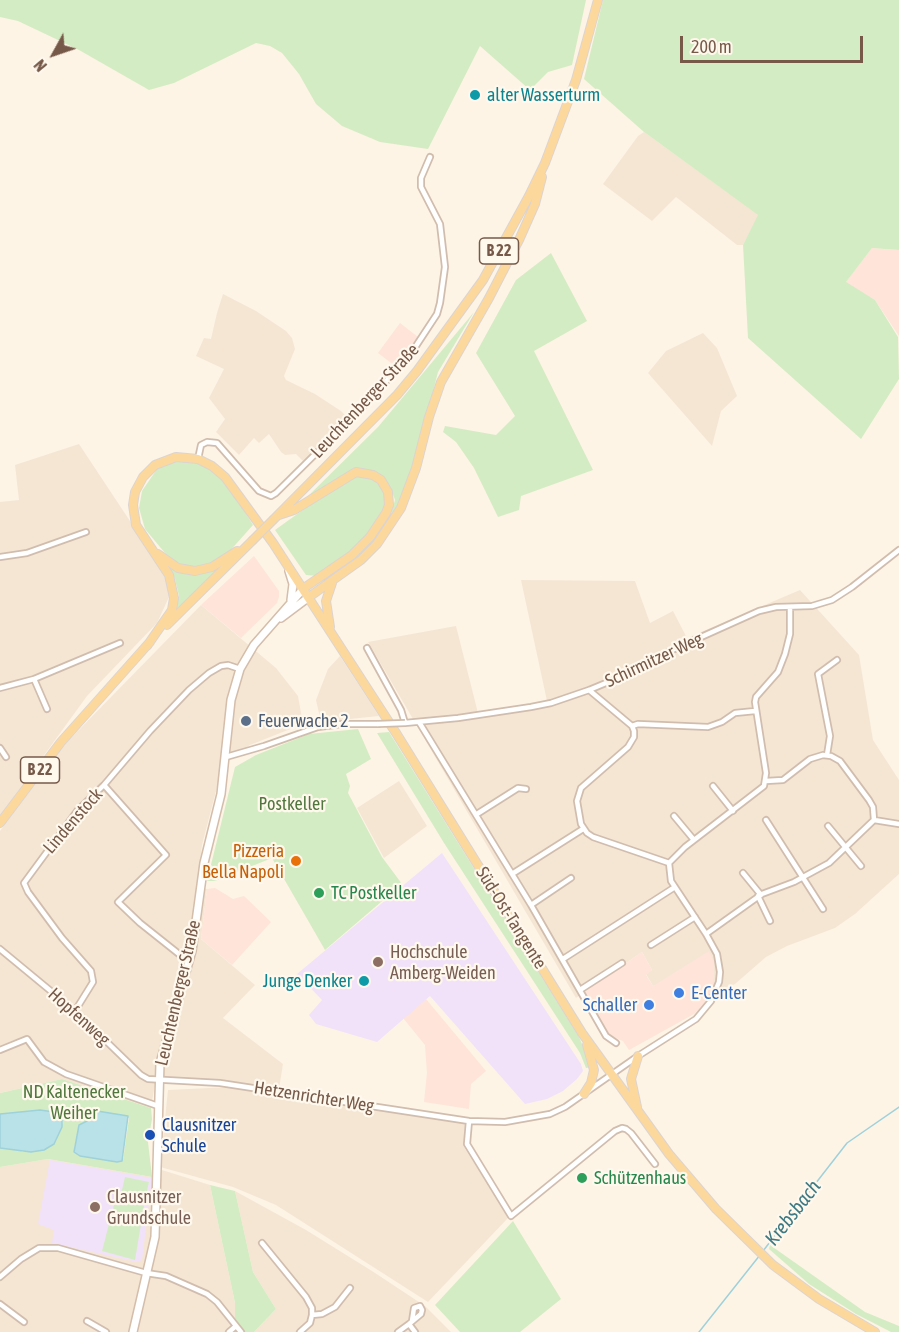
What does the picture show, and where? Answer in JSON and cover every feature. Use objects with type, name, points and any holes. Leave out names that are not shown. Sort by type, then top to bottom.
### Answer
[{"type":"main road","name":"B 22","points":[[0,823],[61,742],[147,646],[376,418],[417,372],[483,280],[545,164],[576,80],[598,0]]},
{"type":"main road","points":[[309,597],[361,560],[377,544],[401,508],[416,468],[434,399],[441,382],[493,290],[531,215],[545,164]]},
{"type":"main road","name":"B 22","points":[[147,646],[172,610],[174,598],[169,575],[136,525],[132,505],[139,483],[154,465],[169,458],[182,456],[198,459]]},
{"type":"main road","name":"Süd-Ost-Tangente","points":[[198,459],[212,466],[225,477],[286,562],[582,1033],[639,1114],[693,1184],[773,1265],[819,1299],[875,1332]]},
{"type":"main road","points":[[276,517],[294,510],[356,472],[373,475],[381,480],[388,492],[389,505],[386,513],[370,537],[352,555],[303,588]]},
{"type":"main road","name":"B 22","points":[[150,547],[178,568],[195,571],[212,567],[245,547]]},
{"type":"main road","points":[[331,631],[326,601],[333,582]]},
{"type":"main road","points":[[582,1033],[593,1061],[594,1070],[591,1083],[584,1094]]},
{"type":"main road","points":[[638,1056],[631,1079],[639,1114]]},
{"type":"street","name":"Leuchtenberger Straße","points":[[198,459],[201,446],[210,441],[217,443],[259,491],[271,496],[370,400],[414,349],[437,314],[445,267],[440,224],[421,187],[421,178],[430,157]]},
{"type":"street","points":[[0,557],[27,553],[86,532]]},
{"type":"street","name":"Schirmitzer Weg","points":[[226,757],[318,727],[458,718],[552,703],[642,668],[670,651],[743,617],[768,609],[813,606],[840,596],[899,550]]},
{"type":"street","points":[[286,562],[293,584],[290,603]]},
{"type":"street","name":"Leuchtenberger Straße","points":[[132,1332],[154,1237],[157,1210],[158,1080],[163,1049],[189,962],[204,863],[221,794],[231,700],[240,669],[254,645],[303,588]]},
{"type":"street","name":"Leuchtenberger Straße","points":[[267,629],[309,597]]},
{"type":"street","points":[[589,690],[632,726],[634,737],[628,747],[581,788],[577,801],[583,829],[593,837],[669,863],[694,840],[759,791],[766,781],[755,711],[756,697],[778,672],[785,654],[790,634],[790,607]]},
{"type":"street","points":[[0,688],[34,679],[120,643]]},
{"type":"street","points":[[367,648],[401,710],[405,723]]},
{"type":"street","points":[[827,755],[830,736],[818,674],[837,660]]},
{"type":"street","name":"Lindenstock","points":[[75,1011],[93,982],[92,971],[55,928],[28,892],[24,883],[77,811],[104,786],[150,731],[202,678],[221,666],[228,665],[240,669]]},
{"type":"street","points":[[34,679],[46,709]]},
{"type":"street","points":[[632,726],[638,724],[708,727],[722,722],[735,713],[755,711]]},
{"type":"street","points":[[419,722],[477,814],[606,1036],[616,1043]]},
{"type":"street","points":[[0,748],[6,757]]},
{"type":"street","points":[[706,934],[760,896],[803,877],[829,862],[874,820],[873,807],[869,800],[840,761],[827,755],[810,759],[783,780],[766,781]]},
{"type":"street","points":[[104,786],[166,855],[118,902],[140,923],[189,962]]},
{"type":"street","points":[[713,786],[733,811]]},
{"type":"street","points":[[477,814],[518,788],[526,789]]},
{"type":"street","points":[[674,816],[694,840]]},
{"type":"street","points":[[766,820],[823,909]]},
{"type":"street","points":[[874,820],[893,825],[899,824]]},
{"type":"street","points":[[828,826],[861,866]]},
{"type":"street","points":[[512,874],[583,829]]},
{"type":"street","name":"Hetzenrichter Weg","points":[[158,1080],[220,1083],[469,1121],[506,1122],[535,1118],[566,1107],[638,1056],[696,1019],[711,1001],[719,981],[717,954],[671,881],[669,863]]},
{"type":"street","points":[[743,873],[760,896],[770,921]]},
{"type":"street","points":[[531,906],[571,878]]},
{"type":"street","points":[[563,959],[675,887]]},
{"type":"street","points":[[651,945],[695,917]]},
{"type":"street","name":"Hopfenweg","points":[[0,949],[75,1011],[141,1075],[148,1079],[158,1080]]},
{"type":"street","points":[[580,990],[622,963]]},
{"type":"street","points":[[0,1050],[27,1039],[44,1062],[66,1074],[158,1106]]},
{"type":"street","points":[[469,1121],[467,1144],[511,1216],[615,1131],[622,1128],[631,1133],[655,1164]]},
{"type":"street","points":[[262,1243],[306,1297],[312,1308],[310,1323],[300,1332]]},
{"type":"street","points":[[0,1277],[21,1259],[39,1248],[58,1248],[146,1273],[166,1276],[207,1294],[217,1302],[241,1332]]},
{"type":"street","points":[[312,1315],[322,1314],[335,1307],[350,1288]]},
{"type":"street","points":[[0,1304],[24,1322]]},
{"type":"street","points":[[87,1321],[106,1332]]},
{"type":"street","points":[[398,1332],[410,1322],[415,1332]]},
{"type":"street","points":[[229,1332],[236,1326]]},
{"type":"shaded area","points":[[644,132],[759,215],[743,245],[737,245],[676,197],[652,221],[603,184],[638,136]]},
{"type":"shaded area","points":[[872,248],[899,250],[899,336],[875,300],[845,283]]},
{"type":"shaded area","points":[[223,294],[256,311],[286,331],[292,338],[295,349],[284,376],[286,380],[315,394],[349,419],[306,464],[296,454],[285,455],[281,452],[269,434],[259,443],[254,438],[239,455],[216,432],[225,419],[209,398],[224,369],[196,356],[204,338],[211,339]]},
{"type":"shaded area","points":[[400,323],[418,337],[395,366],[378,353]]},
{"type":"shaded area","points":[[703,333],[717,348],[737,396],[721,411],[712,446],[648,373],[666,351]]},
{"type":"shaded area","points":[[79,444],[169,580],[170,595],[157,623],[87,696],[0,816],[0,502],[19,500],[15,465]]},
{"type":"shaded area","points":[[254,556],[279,591],[279,597],[277,603],[241,638],[201,605]]},
{"type":"shaded area","points":[[521,580],[635,581],[650,623],[673,611],[687,638],[800,590],[859,655],[873,740],[899,780],[899,874],[855,914],[835,928],[787,946],[766,957],[735,984],[720,992],[712,989],[714,962],[653,986],[646,974],[652,970],[642,952],[576,998],[368,642],[456,626],[478,713],[547,701]]},
{"type":"shaded area","points":[[201,605],[276,668],[298,696],[303,724],[250,745],[223,764],[202,845],[197,888],[207,889],[201,939],[255,985],[223,1018],[283,1064],[279,1089],[227,1081],[156,1077],[151,1108],[62,1079],[0,1093],[0,831],[67,742]]},
{"type":"shaded area","points":[[340,656],[379,716],[321,722],[316,700],[328,669]]},
{"type":"shaded area","points":[[399,781],[427,826],[384,858],[357,808]]},
{"type":"shaded area","points":[[442,853],[581,1064],[583,1071],[577,1079],[563,1091],[547,1099],[525,1104],[430,996],[377,1042],[316,1024],[309,1015],[322,1000],[297,974]]},
{"type":"shaded area","points":[[215,888],[233,899],[244,896],[271,922],[232,965],[201,939],[207,889]]},
{"type":"shaded area","points":[[709,951],[714,962],[714,978],[706,1003],[694,1014],[629,1050],[623,1041],[609,1036],[584,992],[642,952],[652,970],[646,975],[653,986]]},
{"type":"shaded area","points":[[426,999],[486,1071],[471,1084],[469,1109],[424,1102],[427,1073],[425,1045],[403,1018]]},
{"type":"shaded area","points":[[230,1087],[466,1123],[464,1147],[509,1217],[428,1302],[276,1205],[233,1187],[160,1167],[168,1090]]},
{"type":"shaded area","points":[[48,1159],[152,1177],[162,1170],[210,1185],[235,1303],[235,1332],[0,1332],[0,1167]]},
{"type":"shaded area","name":"Clausnitzer Grundschule","points":[[50,1160],[152,1178],[142,1260],[137,1262],[52,1243],[54,1230],[38,1224]]},
{"type":"shaded area","points":[[235,1191],[306,1230],[372,1271],[425,1306],[451,1332],[254,1332],[276,1309],[253,1272]]},
{"type":"green space","points":[[0,0],[586,0],[572,65],[548,72],[530,90],[480,46],[428,149],[380,142],[342,126],[316,104],[299,74],[282,53],[270,46],[256,43],[174,83],[149,90],[79,50],[18,21],[0,17]]},
{"type":"green space","points":[[603,0],[899,0],[899,250],[872,248],[846,282],[875,300],[898,337],[899,379],[861,439],[748,338],[743,245],[758,215],[644,132],[584,79]]},
{"type":"green space","points":[[551,253],[587,321],[534,351],[593,470],[521,496],[519,510],[498,517],[474,468],[456,442],[443,432],[445,426],[496,435],[515,416],[476,353],[516,280]]},
{"type":"green space","points":[[474,312],[438,372],[415,462],[399,504],[381,535],[354,562],[325,583],[323,580],[353,559],[377,536],[391,513],[395,500],[391,488],[379,474],[368,470],[352,471],[299,505],[378,427]]},
{"type":"green space","points":[[183,460],[195,461],[217,474],[230,488],[253,525],[228,553],[207,566],[195,568],[181,565],[170,559],[145,529],[139,508],[142,491],[157,469]]},
{"type":"green space","points":[[367,476],[381,483],[387,501],[377,526],[356,549],[318,576],[306,575],[275,530],[332,489],[354,477]]},
{"type":"green space","points":[[166,564],[193,573],[219,568],[173,616],[179,596],[175,579]]},
{"type":"green space","name":"Postkeller","points":[[358,729],[371,759],[346,774],[350,786],[348,793],[382,857],[402,884],[325,950],[272,858],[215,881],[207,881],[235,767],[256,755],[309,734]]},
{"type":"green space","points":[[389,732],[579,1037],[592,1067],[586,1068],[580,1053],[444,843],[377,733]]},
{"type":"green space","name":"ND Kaltenecker Weiher","points":[[62,1079],[151,1108],[152,1119],[148,1142],[152,1177],[48,1159],[0,1167],[0,1148],[7,1147],[24,1152],[44,1150],[56,1141],[63,1121],[9,1113],[0,1114],[0,1093]],"holes":[[[91,1110],[129,1118],[123,1160],[74,1149],[79,1125],[87,1121]]]},
{"type":"green space","points":[[125,1177],[149,1182],[145,1199],[121,1194]]},
{"type":"green space","points":[[210,1185],[235,1191],[253,1272],[276,1309],[254,1332],[235,1332],[235,1303]]},
{"type":"green space","points":[[116,1197],[144,1206],[135,1260],[102,1251]]},
{"type":"green space","points":[[513,1221],[561,1299],[520,1332],[460,1332],[435,1305]]},
{"type":"green space","points":[[770,1245],[865,1312],[899,1326],[899,1332],[891,1332],[856,1314],[809,1284],[769,1249]]},
{"type":"water","points":[[40,1110],[54,1112],[62,1117],[62,1127],[54,1144],[44,1150],[31,1152],[0,1148],[0,1114]]},
{"type":"water","points":[[91,1110],[128,1116],[122,1161],[80,1156],[74,1152],[79,1125],[87,1121]]},
{"type":"waterway","name":"Krebsbach","points":[[763,1251],[847,1143],[899,1107]]},
{"type":"waterway","name":"Krebsbach","points":[[699,1332],[760,1255]]},
{"type":"place","name":"alter Wasserturm","points":[[475,95]]},
{"type":"place","name":"Feuerwache 2","points":[[246,721]]},
{"type":"place","name":"Pizzeria Bella Napoli","points":[[296,861]]},
{"type":"place","name":"TC Postkeller","points":[[319,893]]},
{"type":"place","name":"Hochschule Amberg-Weiden","points":[[378,962]]},
{"type":"place","name":"Junge Denker","points":[[364,981]]},
{"type":"place","name":"E-Center","points":[[679,993]]},
{"type":"place","name":"Schaller","points":[[649,1005]]},
{"type":"place","name":"Clausnitzer Schule","points":[[150,1135]]},
{"type":"place","name":"Schützenhaus","points":[[582,1178]]},
{"type":"place","name":"Clausnitzer Grundschule","points":[[95,1207]]}]
